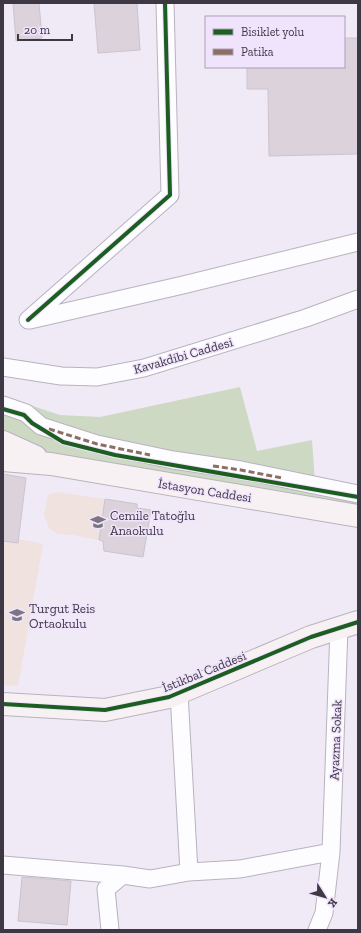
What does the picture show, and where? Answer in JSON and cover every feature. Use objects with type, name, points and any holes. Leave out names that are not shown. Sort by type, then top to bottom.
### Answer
[{"type":"main road","name":"İstasyon Caddesi","points":[[3,442],[51,464]]},
{"type":"main road","name":"İstasyon Caddesi","points":[[3,460],[51,464],[358,516]]},
{"type":"main road","name":"İstikbal Caddesi","points":[[3,704],[104,710],[169,697],[311,637],[349,625]]},
{"type":"street","points":[[165,3],[170,195],[28,320],[183,285],[358,242]]},
{"type":"street","name":"Kavakdibi Caddesi","points":[[3,367],[61,376],[97,377],[136,369],[306,318],[358,299]]},
{"type":"street","points":[[3,405],[26,412],[41,426],[97,444],[173,460],[241,470],[358,494]]},
{"type":"street","name":"Ayazma Sokak","points":[[318,930],[324,913],[331,852],[349,625]]},
{"type":"street","points":[[179,693],[189,872]]},
{"type":"street","points":[[3,865],[123,875],[150,879],[189,872],[240,869],[331,852]]},
{"type":"street","points":[[110,930],[106,889],[123,875]]},
{"type":"shaded area","name":"Cemile Tatoğlu Anaokulu","points":[[58,492],[137,504],[138,508],[151,510],[143,557],[104,551],[103,541],[73,535],[58,534],[49,528],[44,515],[48,495]]},
{"type":"shaded area","name":"Turgut Reis Ortaokulu","points":[[18,539],[43,544],[18,686],[3,685],[3,541],[18,543]]},
{"type":"green space","points":[[240,387],[257,451],[312,440],[315,482],[358,486],[358,515],[122,476],[36,450],[3,432],[3,396],[60,415],[100,417]]},
{"type":"building","points":[[13,3],[39,3],[42,38],[16,41]]},
{"type":"building","points":[[94,3],[137,3],[140,50],[98,53]]},
{"type":"building","points":[[345,38],[358,38],[358,154],[269,156],[268,89],[247,89],[247,68],[345,68]]},
{"type":"building","points":[[3,474],[26,478],[18,543],[3,541]]},
{"type":"building","points":[[105,499],[137,504],[137,508],[151,510],[143,557],[104,551],[103,541],[99,540]]},
{"type":"building","points":[[22,877],[71,881],[67,925],[18,921]]},
{"type":"marked path","points":[[49,429],[97,444],[150,455]]},
{"type":"marked path","points":[[213,466],[282,478]]},
{"type":"cycle path","points":[[28,320],[170,195],[165,3]]},
{"type":"cycle path","points":[[3,409],[24,415],[32,423],[63,442],[115,455],[358,497]]},
{"type":"cycle path","points":[[3,704],[105,710],[169,697],[311,637],[358,622]]},
{"type":"place","name":"Cemile Tatoğlu Anaokulu","points":[[98,522]]},
{"type":"place","name":"Turgut Reis Ortaokulu","points":[[17,615]]}]
